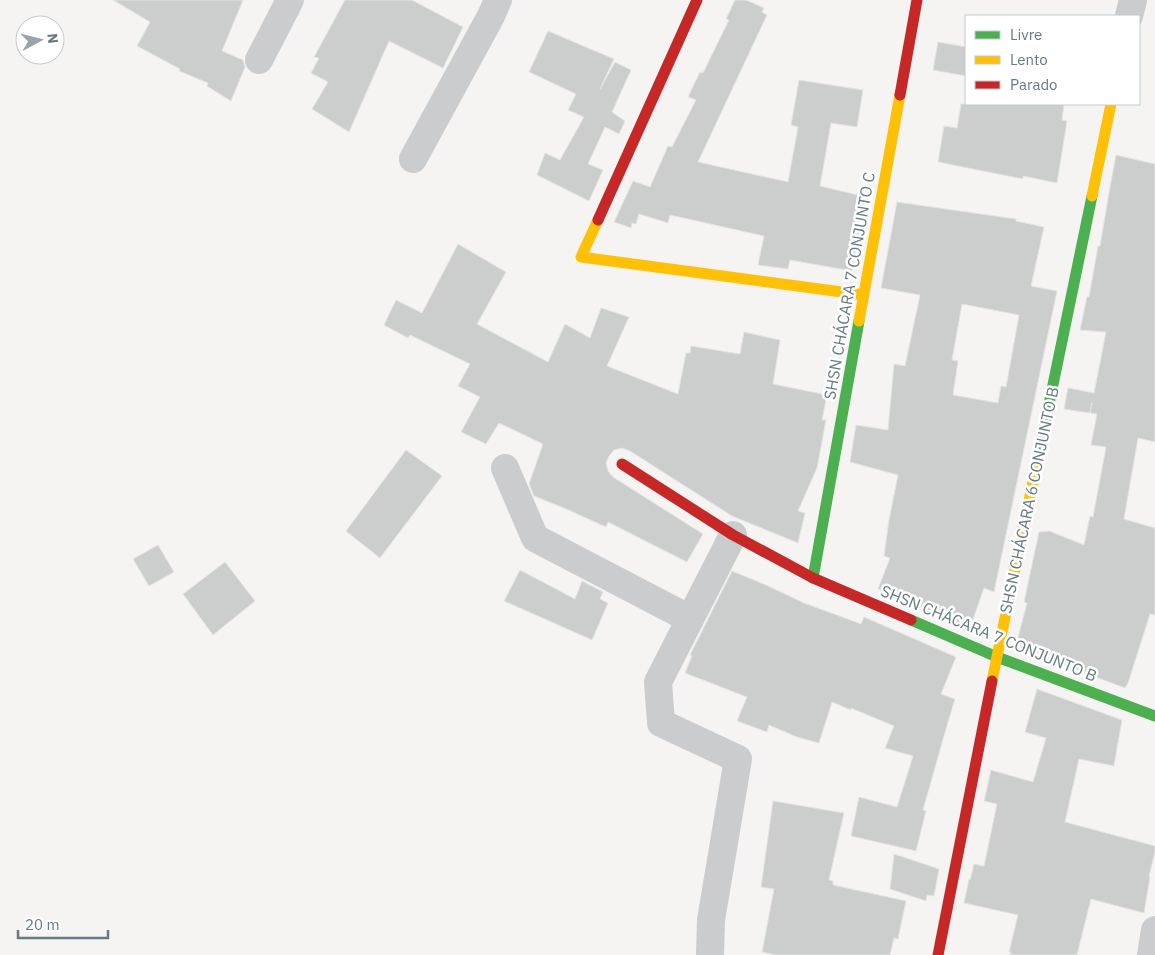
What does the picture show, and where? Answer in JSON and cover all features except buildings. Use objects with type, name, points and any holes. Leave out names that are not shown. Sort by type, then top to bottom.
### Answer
[{"type":"street","points":[[259,60],[290,0]]},
{"type":"street","points":[[413,158],[498,0]]},
{"type":"street","points":[[697,0],[581,257],[864,295]]},
{"type":"street","name":"SHSN CHÁCARA 7 CONJUNTO C","points":[[813,578],[917,0]]},
{"type":"street","points":[[1130,15],[1133,0]]},
{"type":"street","name":"SHSN CHÁCARA 6 CONJUNTO B","points":[[938,955],[997,657],[1111,105]]},
{"type":"street","name":"SHSN CHÁCARA 7 CONJUNTO B","points":[[622,464],[733,535],[813,578],[997,657],[1155,716]]},
{"type":"street","points":[[505,468],[534,538],[690,619]]},
{"type":"street","points":[[710,955],[711,920],[738,759],[661,723],[658,682],[733,535]]},
{"type":"street","points":[[1151,955],[1155,930]]},
{"type":"traffic: fast","points":[[1036,467],[1092,196]]},
{"type":"traffic: fast","points":[[813,578],[859,321]]},
{"type":"traffic: fast","points":[[911,620],[997,657],[1155,716]]},
{"type":"traffic: slow","points":[[859,321],[900,95]]},
{"type":"traffic: slow","points":[[1092,196],[1111,105]]},
{"type":"traffic: slow","points":[[598,220],[581,257],[864,295]]},
{"type":"traffic: slow","points":[[992,681],[1036,467]]},
{"type":"traffic: jam","points":[[598,220],[697,0]]},
{"type":"traffic: jam","points":[[900,95],[917,0]]},
{"type":"traffic: jam","points":[[622,464],[733,535],[813,578],[911,620]]},
{"type":"traffic: jam","points":[[938,955],[992,681]]}]
